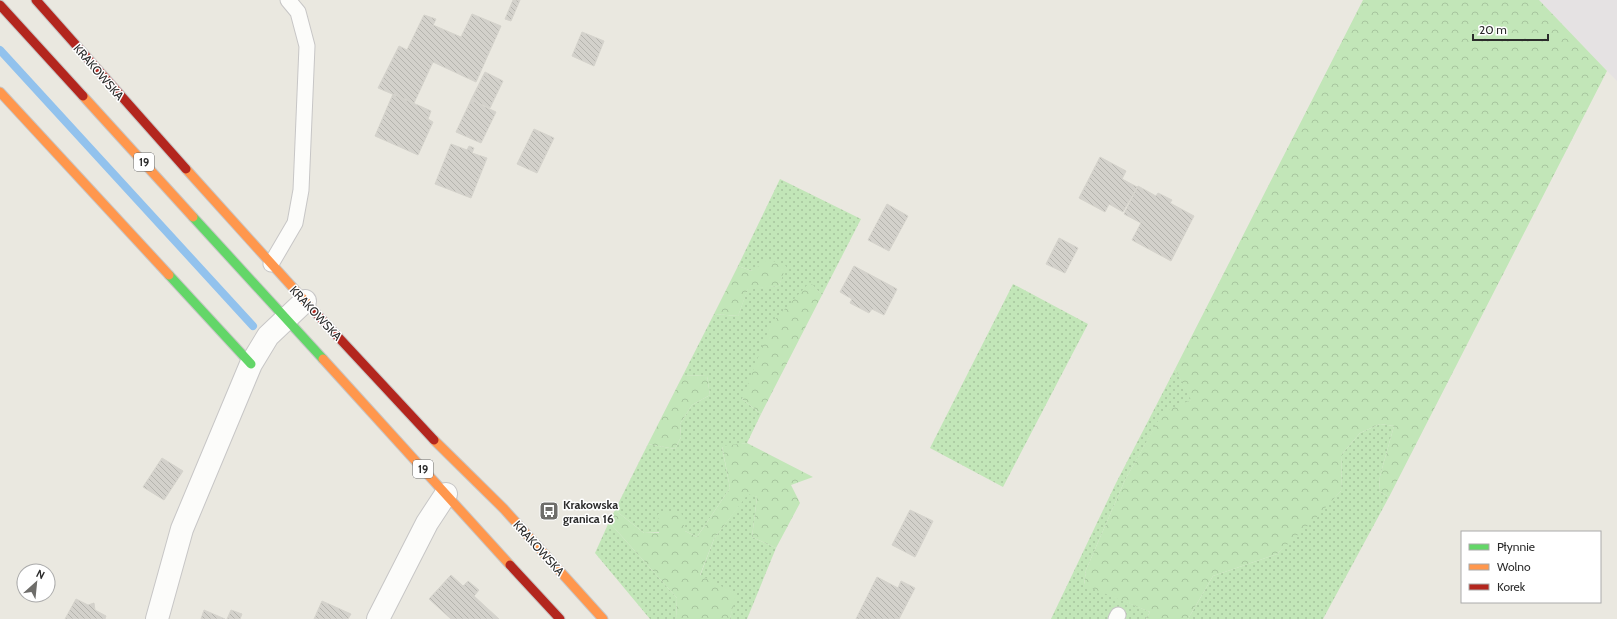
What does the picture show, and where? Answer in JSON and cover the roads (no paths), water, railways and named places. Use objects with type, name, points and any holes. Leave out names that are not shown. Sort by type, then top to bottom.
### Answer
[{"type":"main road","name":"KRAKOWSKA","points":[[36,0],[305,302],[428,434],[489,493],[603,619]]},
{"type":"main road","name":"KRAKOWSKA","points":[[0,5],[560,619]]},
{"type":"main road","points":[[0,92],[248,372]]},
{"type":"street","points":[[157,619],[182,529],[248,372],[268,336],[305,302]]},
{"type":"street","points":[[378,619],[427,523],[446,494]]},
{"type":"lane","points":[[271,264],[295,223],[301,190],[307,46],[298,12],[288,0]]},
{"type":"waterway","points":[[0,50],[253,326]]},
{"type":"place","name":"Krakowska granica 16","points":[[549,511]]}]
